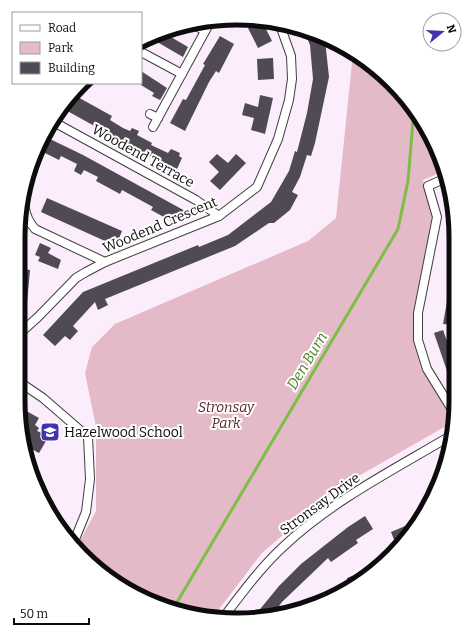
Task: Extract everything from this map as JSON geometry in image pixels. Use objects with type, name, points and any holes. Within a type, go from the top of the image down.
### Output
[{"type":"street","points":[[153,127],[207,27]]},
{"type":"street","name":"Woodend Crescent","points":[[25,329],[38,318],[76,278],[105,262],[219,216],[257,187],[278,139],[289,100],[292,78],[291,56],[282,30]]},
{"type":"street","points":[[142,53],[182,74]]},
{"type":"street","points":[[150,114],[158,118]]},
{"type":"street","name":"Woodend Terrace","points":[[58,124],[196,200],[219,216]]},
{"type":"street","points":[[441,180],[428,186],[437,217],[418,313],[418,340],[427,369],[449,405]]},
{"type":"street","points":[[26,215],[35,229],[105,262]]},
{"type":"street","points":[[25,386],[43,398],[88,437],[90,479],[86,512],[75,538]]},
{"type":"street","name":"Stronsay Drive","points":[[227,613],[246,587],[285,545],[324,514],[354,494],[445,439]]},
{"type":"green space","name":"Stronsay Park","points":[[352,59],[387,87],[405,108],[421,131],[439,173],[423,180],[432,218],[413,321],[416,349],[432,385],[449,415],[448,425],[336,489],[262,553],[217,612],[196,609],[169,602],[131,585],[97,560],[79,542],[96,511],[96,427],[85,373],[92,347],[115,324],[308,241],[336,218]]},
{"type":"building","points":[[253,25],[265,27],[272,41],[258,48],[248,28]]},
{"type":"building","points":[[169,36],[188,47],[183,57],[156,41]]},
{"type":"building","points":[[220,36],[234,44],[219,73],[216,71],[209,82],[185,131],[170,123],[183,99],[186,100],[205,65],[203,64]]},
{"type":"building","points":[[306,37],[325,44],[329,77],[315,143],[311,156],[307,155],[300,177],[292,192],[298,195],[290,210],[274,223],[269,223],[235,246],[105,299],[108,305],[98,310],[95,302],[73,326],[78,331],[70,340],[65,336],[55,346],[43,335],[83,292],[198,245],[199,247],[228,235],[271,202],[289,171],[295,151],[297,152],[307,113],[313,79],[310,45]]},
{"type":"building","points":[[273,58],[274,79],[258,80],[257,59]]},
{"type":"building","points":[[142,72],[167,88],[160,100],[152,96],[154,93],[141,85]]},
{"type":"building","points":[[260,95],[273,98],[265,134],[251,130],[254,118],[242,115],[245,103],[258,107]]},
{"type":"building","points":[[78,97],[112,116],[110,120],[123,128],[130,131],[132,128],[139,131],[137,135],[152,143],[151,145],[168,153],[171,149],[180,153],[179,156],[182,158],[177,169],[152,158],[67,111]]},
{"type":"building","points":[[50,139],[83,155],[187,212],[182,222],[175,218],[173,222],[151,210],[153,207],[122,190],[120,194],[96,181],[98,177],[84,170],[81,175],[74,171],[77,164],[61,156],[59,160],[43,152]]},
{"type":"building","points":[[217,154],[228,163],[236,154],[246,163],[220,190],[210,181],[219,172],[209,162]]},
{"type":"building","points":[[47,198],[122,231],[116,246],[41,212]]},
{"type":"building","points":[[40,243],[51,248],[48,253],[61,260],[58,269],[38,261],[40,257],[35,255]]},
{"type":"building","points":[[25,269],[30,270],[27,303],[25,303]]},
{"type":"building","points":[[449,290],[449,325],[443,324]]},
{"type":"building","points":[[443,330],[449,346],[449,374],[447,371],[434,333]]},
{"type":"building","points":[[25,410],[39,418],[35,425],[39,428],[37,431],[42,433],[40,437],[46,441],[39,453],[30,448]]},
{"type":"building","points":[[365,516],[373,529],[356,540],[358,543],[331,562],[328,558],[282,602],[277,609],[258,612],[279,586],[301,564],[348,527]]},
{"type":"building","points":[[409,524],[395,542],[391,532]]},
{"type":"building","points":[[362,572],[348,581],[347,578]]},
{"type":"waterway","name":"Den Burn","points":[[176,604],[398,229],[408,181],[413,119]]},
{"type":"place","name":"Hazelwood School","points":[[50,432]]}]
